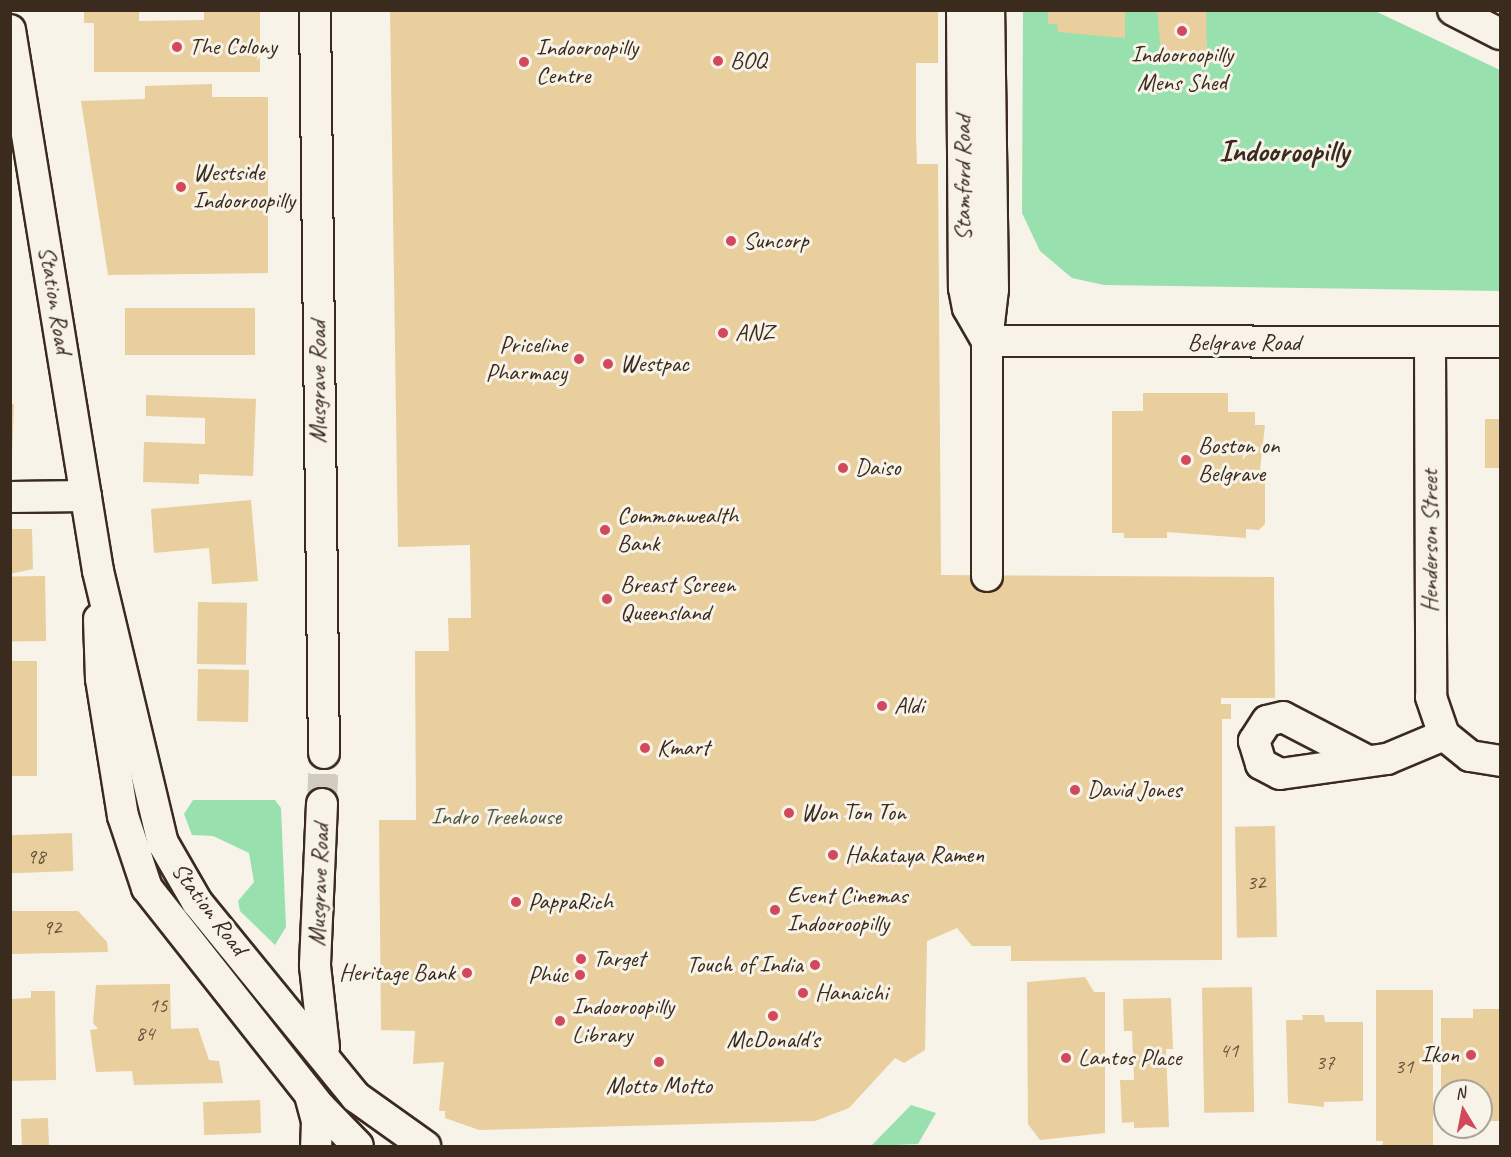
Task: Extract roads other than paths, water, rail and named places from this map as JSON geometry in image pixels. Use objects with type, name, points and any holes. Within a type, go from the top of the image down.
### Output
[{"type":"street","name":"Stamford Road","points":[[962,10],[964,293],[987,340]]},
{"type":"street","name":"Stamford Road","points":[[987,576],[987,340],[993,289],[989,10]]},
{"type":"street","points":[[1453,10],[1500,34]]},
{"type":"street","name":"Musgrave Road","points":[[317,16],[324,753]]},
{"type":"street","name":"Station Road","points":[[10,30],[98,571],[168,853],[197,902],[283,1002],[356,1097],[403,1142]]},
{"type":"street","name":"Belgrave Road","points":[[987,340],[1500,342]]},
{"type":"street","name":"Henderson Street","points":[[1430,343],[1431,697],[1444,735]]},
{"type":"street","points":[[10,497],[86,496]]},
{"type":"street","name":"Station Road","points":[[98,571],[101,679],[134,858],[164,914],[239,1001],[307,1090],[358,1146]]},
{"type":"street","points":[[1366,760],[1405,754],[1444,735],[1470,756],[1500,761]]},
{"type":"street","name":"Musgrave Road","points":[[322,804],[315,966],[318,1029],[330,1062]]},
{"type":"street","name":"Musgrave Road","points":[[283,1002],[304,987],[315,966]]},
{"type":"street","points":[[239,1001],[261,1007],[283,1002]]},
{"type":"street","points":[[307,1090],[317,1121],[316,1146]]},
{"type":"tunnel","points":[[322,804],[324,753]]},
{"type":"place","name":"Indooroopilly Mens Shed","points":[[1182,31]]},
{"type":"place","name":"The Colony","points":[[177,47]]},
{"type":"place","name":"BOQ","points":[[718,61]]},
{"type":"place","name":"Indooroopilly Centre","points":[[524,62]]},
{"type":"place","name":"Westside Indooroopilly","points":[[181,187]]},
{"type":"place","name":"Suncorp","points":[[731,241]]},
{"type":"place","name":"ANZ","points":[[723,333]]},
{"type":"place","name":"Priceline Pharmacy","points":[[579,359]]},
{"type":"place","name":"Westpac","points":[[608,364]]},
{"type":"place","name":"Boston on Belgrave","points":[[1186,460]]},
{"type":"place","name":"Daiso","points":[[843,468]]},
{"type":"place","name":"Commonwealth Bank","points":[[605,530]]},
{"type":"place","name":"Breast Screen Queensland","points":[[607,599]]},
{"type":"place","name":"Aldi","points":[[882,706]]},
{"type":"place","name":"Kmart","points":[[645,748]]},
{"type":"place","name":"David Jones","points":[[1075,790]]},
{"type":"place","name":"Won Ton Ton","points":[[789,813]]},
{"type":"place","name":"Hakataya Ramen","points":[[833,855]]},
{"type":"place","name":"PappaRich","points":[[516,902]]},
{"type":"place","name":"Event Cinemas Indooroopilly","points":[[775,910]]},
{"type":"place","name":"Target","points":[[581,959]]},
{"type":"place","name":"Touch of India","points":[[815,965]]},
{"type":"place","name":"Heritage Bank","points":[[467,973]]},
{"type":"place","name":"Phúc","points":[[580,975]]},
{"type":"place","name":"Hanaichi","points":[[803,993]]},
{"type":"place","name":"McDonald's","points":[[773,1016]]},
{"type":"place","name":"Indooroopilly Library","points":[[560,1021]]},
{"type":"place","name":"Ikon","points":[[1471,1055]]},
{"type":"place","name":"Lantos Place","points":[[1066,1058]]},
{"type":"place","name":"Motto Motto","points":[[659,1062]]},
{"type":"district","name":"Indooroopilly","points":[[1284,151]]},
{"type":"park label","name":"Indro Treehouse","points":[[496,817]]}]
